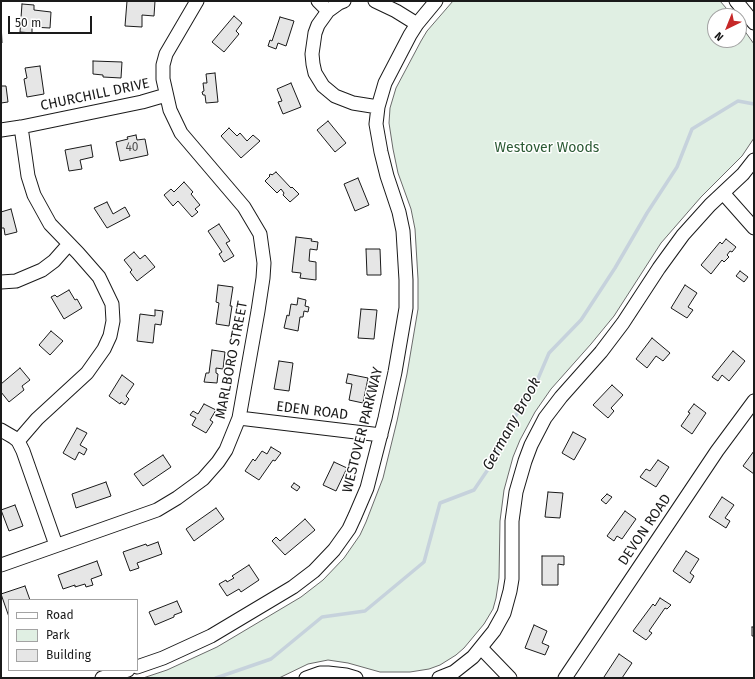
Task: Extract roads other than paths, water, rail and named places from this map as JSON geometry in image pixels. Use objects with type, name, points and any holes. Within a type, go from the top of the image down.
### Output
[{"type":"street","name":"CHURCHILL DRIVE","points":[[1,130],[142,102],[166,95],[163,79],[163,65],[166,54],[197,1]]},
{"type":"street","points":[[318,1],[328,11]]},
{"type":"street","points":[[344,1],[328,11],[318,25],[313,43],[312,54],[318,81],[328,91],[344,100],[378,107]]},
{"type":"street","points":[[375,1],[396,11],[417,24]]},
{"type":"street","name":"WESTOVER PARKWAY","points":[[138,667],[179,651],[211,636],[294,587],[325,561],[342,540],[355,516],[367,488],[395,372],[404,319],[406,289],[404,231],[381,152],[376,124],[378,107],[385,83],[417,24],[436,1]]},
{"type":"street","points":[[736,1],[754,23]]},
{"type":"street","name":"MARLBORO STREET","points":[[1,566],[157,510],[177,498],[203,479],[218,462],[226,450],[238,418],[263,278],[264,263],[260,234],[244,207],[181,133],[170,110],[166,95]]},
{"type":"street","points":[[18,441],[37,419],[87,373],[104,350],[110,336],[113,321],[112,304],[99,277],[50,224],[34,196],[28,176],[21,127]]},
{"type":"street","points":[[439,678],[454,672],[463,665],[481,648],[500,622],[508,602],[512,579],[512,522],[516,492],[525,461],[538,430],[545,418],[561,397],[601,352],[623,323],[671,251],[688,230],[743,174],[754,160]]},
{"type":"street","points":[[723,193],[754,228]]},
{"type":"street","points":[[1,282],[16,281],[42,270],[54,261],[69,244]]},
{"type":"street","name":"DEVON ROAD","points":[[565,678],[717,451],[754,401]]},
{"type":"street","name":"EDEN ROAD","points":[[238,418],[380,435]]},
{"type":"street","points":[[1,430],[18,441],[23,451],[56,545]]},
{"type":"street","points":[[481,648],[510,678]]},
{"type":"street","points":[[102,678],[125,671]]},
{"type":"street","points":[[306,678],[320,673],[328,673],[356,678]]},
{"type":"waterway","name":"Germany Brook","points":[[216,678],[271,659],[322,617],[365,611],[424,562],[440,503],[474,490],[495,459],[505,432],[534,388],[549,353],[581,320],[615,268],[647,213],[677,167],[692,129],[738,101],[754,104]]},
{"type":"park label","name":"Westover Woods","points":[[547,148]]}]
